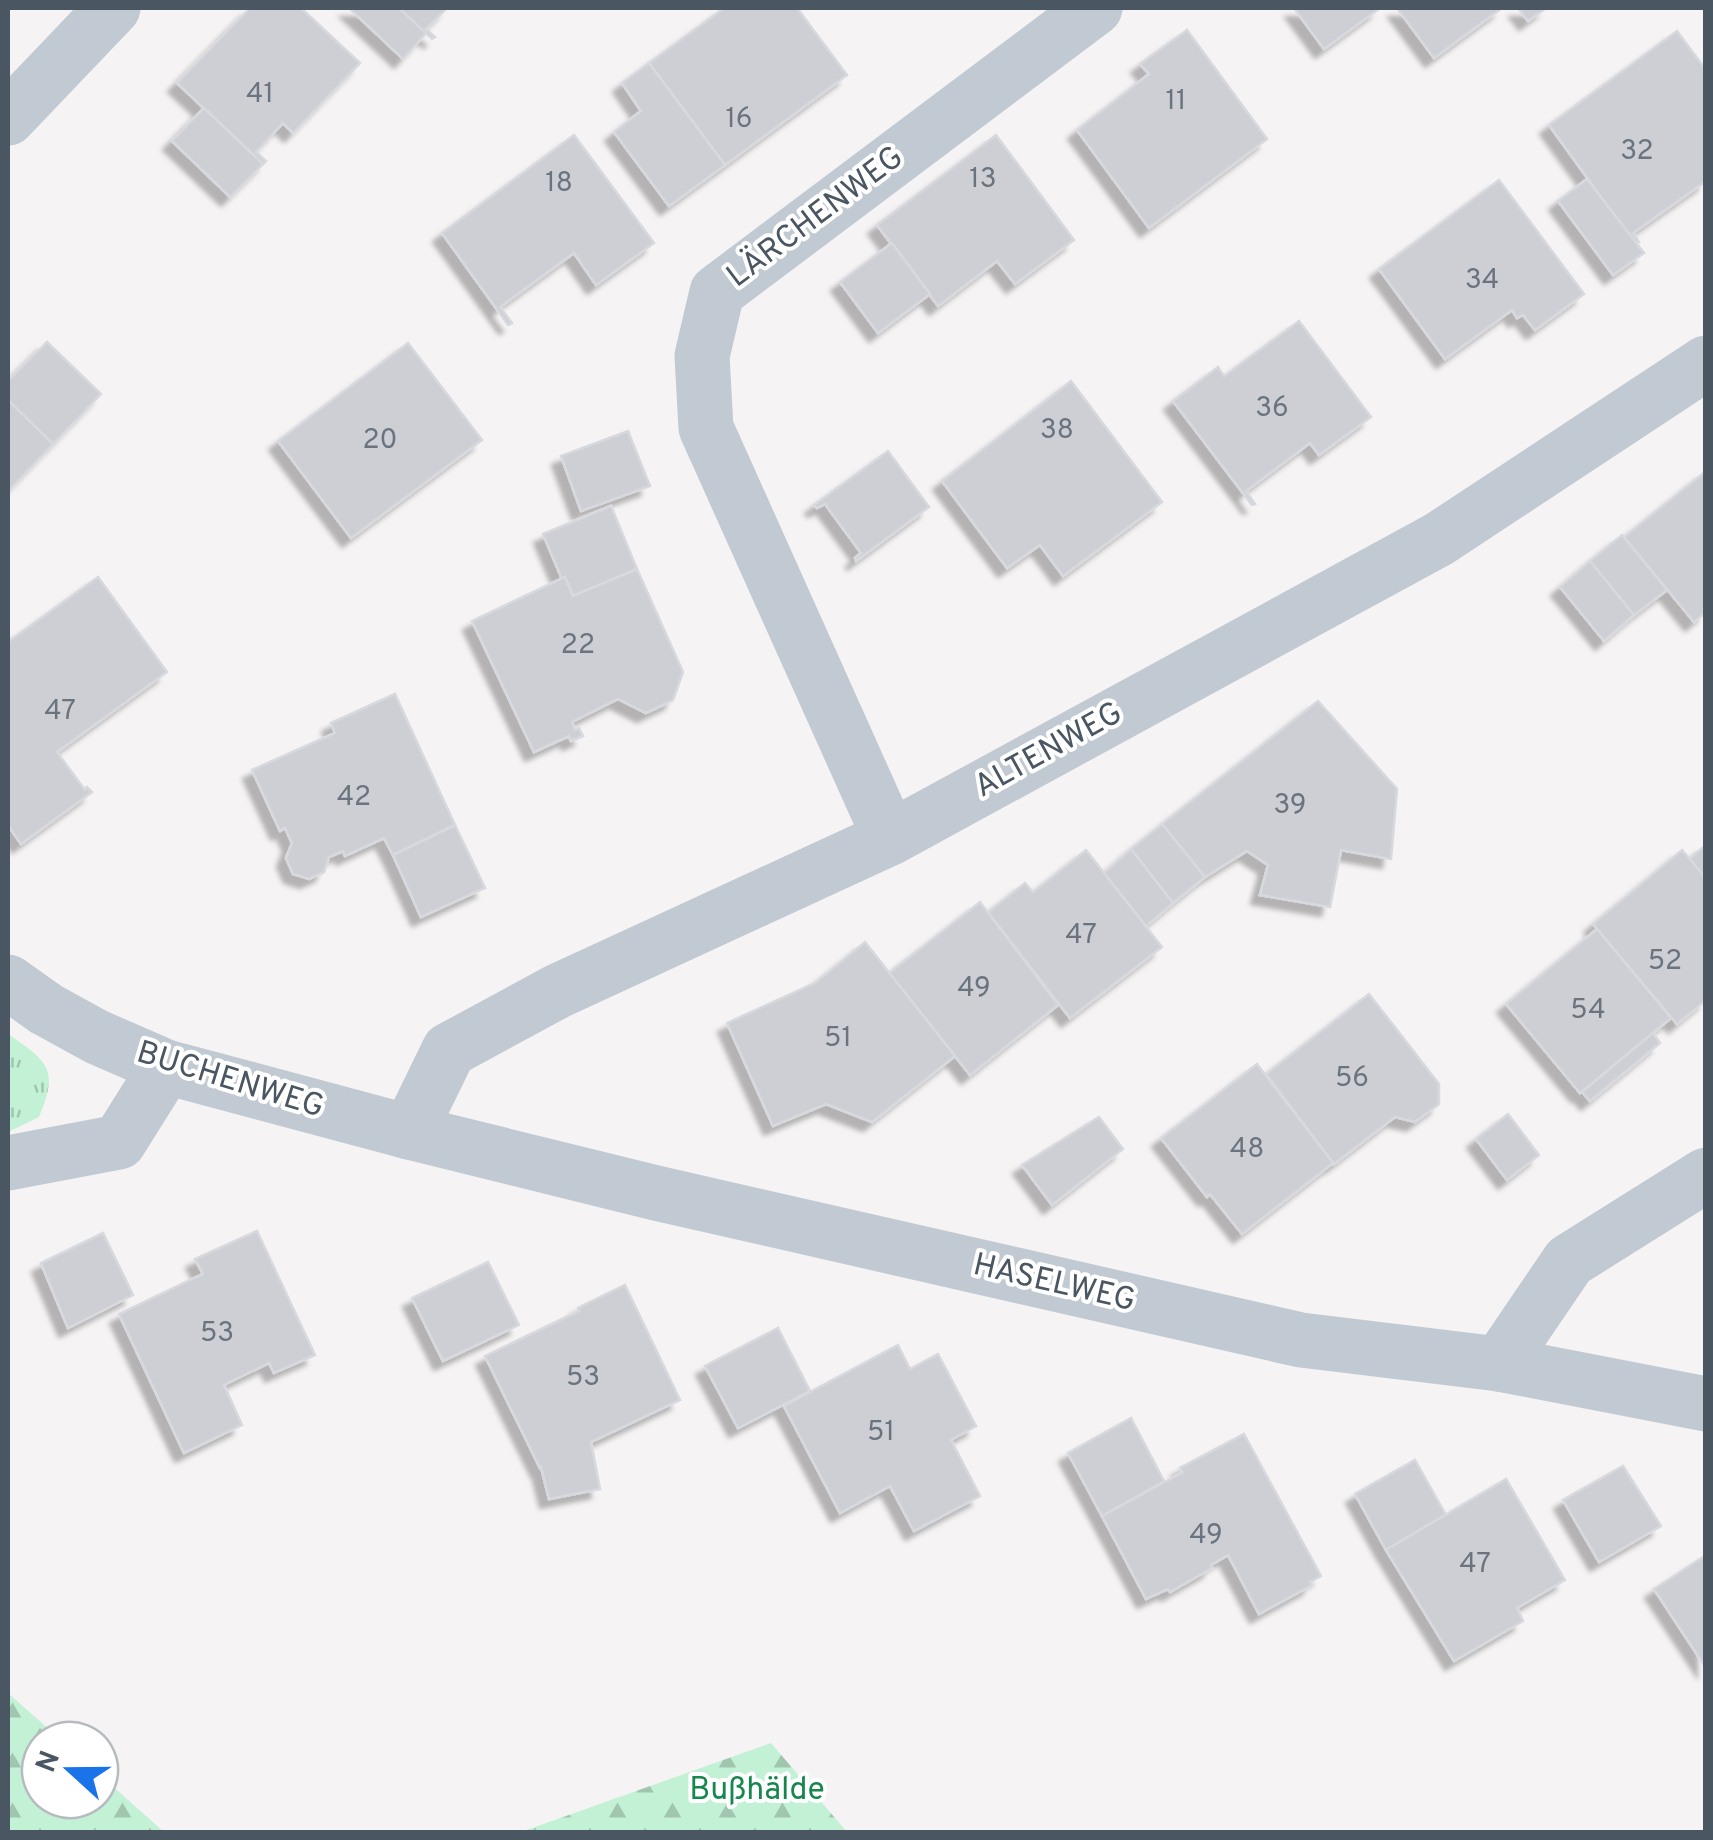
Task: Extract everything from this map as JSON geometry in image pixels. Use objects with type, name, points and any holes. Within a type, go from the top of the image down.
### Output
[{"type":"street","points":[[8,118],[113,8]]},
{"type":"street","name":"LÄRCHENWEG","points":[[890,838],[706,428],[702,356],[718,292],[1095,8]]},
{"type":"street","name":"ALTENWEG","points":[[409,1132],[448,1050],[558,991],[890,838],[1439,539],[1706,363]]},
{"type":"street","name":"BUCHENWEG","points":[[8,982],[97,1037],[166,1067],[409,1132]]},
{"type":"street","points":[[8,1163],[119,1142],[166,1067]]},
{"type":"street","name":"HASELWEG","points":[[409,1132],[656,1193],[1301,1340],[1500,1364],[1706,1404]]},
{"type":"street","points":[[1500,1364],[1570,1261],[1706,1175]]},
{"type":"green space","points":[[8,1034],[40,1059],[49,1077],[39,1117],[8,1132]]},
{"type":"green space","points":[[8,1693],[38,1720],[20,1720],[20,1820],[120,1820],[120,1793],[164,1832],[8,1832]]},
{"type":"green space","name":"Bußhälde","points":[[771,1743],[847,1832],[521,1832]]},
{"type":"building","points":[[250,8],[301,8],[360,63],[293,133],[283,123],[256,152],[266,161],[263,164],[177,83]]},
{"type":"building","points":[[349,8],[399,8],[426,33],[403,59]]},
{"type":"building","points":[[399,8],[447,8],[426,29],[435,37],[432,39]]},
{"type":"building","points":[[724,8],[797,8],[847,75],[725,165],[649,63]]},
{"type":"building","points":[[1294,8],[1380,8],[1324,49]]},
{"type":"building","points":[[1397,8],[1502,8],[1434,58]]},
{"type":"building","points":[[1518,8],[1546,8],[1528,21]]},
{"type":"building","points":[[1187,30],[1267,139],[1149,228],[1077,130],[1149,74],[1140,64]]},
{"type":"building","points":[[1677,31],[1706,70],[1706,181],[1633,233],[1639,242],[1635,244],[1549,125]]},
{"type":"building","points":[[649,63],[725,165],[669,206],[614,132],[641,111],[622,83]]},
{"type":"building","points":[[204,108],[263,164],[230,197],[172,141]]},
{"type":"building","points":[[574,135],[654,243],[596,285],[574,253],[500,307],[512,323],[508,325],[442,233]]},
{"type":"building","points":[[996,135],[1074,240],[1015,284],[997,261],[938,306],[877,225]]},
{"type":"building","points":[[1587,179],[1644,253],[1613,275],[1558,201]]},
{"type":"building","points":[[1499,180],[1584,294],[1535,330],[1523,315],[1517,318],[1512,310],[1445,359],[1379,269]]},
{"type":"building","points":[[892,243],[930,294],[878,333],[840,282]]},
{"type":"building","points":[[1299,321],[1371,417],[1319,455],[1310,443],[1246,491],[1255,504],[1252,505],[1173,401],[1218,367],[1224,376]]},
{"type":"building","points":[[47,342],[101,394],[53,444],[8,400],[8,381]]},
{"type":"building","points":[[408,343],[482,440],[351,538],[278,441]]},
{"type":"building","points":[[1071,381],[1162,502],[1063,576],[1040,545],[1007,568],[942,481]]},
{"type":"building","points":[[8,400],[53,444],[8,491]]},
{"type":"building","points":[[628,431],[650,486],[581,511],[561,456]]},
{"type":"building","points":[[888,451],[929,507],[856,561],[861,553],[825,504],[817,508],[814,505]]},
{"type":"building","points":[[1706,471],[1706,612],[1694,622],[1624,537]]},
{"type":"building","points":[[611,506],[637,569],[573,596],[543,534]]},
{"type":"building","points":[[1622,535],[1667,590],[1634,615],[1590,561]]},
{"type":"building","points":[[1590,561],[1634,615],[1604,641],[1560,587]]},
{"type":"building","points":[[637,569],[683,672],[673,700],[646,713],[618,699],[572,722],[583,736],[571,741],[569,736],[534,752],[472,621],[565,577],[573,596]]},
{"type":"building","points":[[98,577],[167,672],[57,752],[85,790],[87,787],[92,792],[21,844],[8,825],[8,642]]},
{"type":"building","points":[[395,694],[455,825],[393,855],[384,838],[345,856],[343,851],[329,857],[324,872],[309,879],[293,874],[286,858],[292,843],[285,828],[280,831],[252,770],[335,733],[331,723]]},
{"type":"building","points":[[1318,701],[1397,789],[1391,859],[1341,850],[1330,907],[1260,895],[1268,865],[1247,851],[1205,877],[1162,824]]},
{"type":"building","points":[[1162,824],[1205,877],[1173,903],[1131,849]]},
{"type":"building","points":[[455,825],[485,888],[421,917],[393,855]]},
{"type":"building","points":[[1706,845],[1706,878],[1689,859]]},
{"type":"building","points":[[1131,849],[1173,903],[1146,926],[1104,873]]},
{"type":"building","points":[[1086,850],[1162,947],[1070,1018],[988,912],[1025,883],[1033,892]]},
{"type":"building","points":[[1682,850],[1706,878],[1706,1000],[1677,1024],[1593,924]]},
{"type":"building","points":[[980,902],[1058,1005],[970,1075],[889,973]]},
{"type":"building","points":[[1597,929],[1671,1018],[1580,1093],[1506,1004]]},
{"type":"building","points":[[865,942],[955,1056],[872,1122],[826,1104],[773,1126],[727,1023],[815,983]]},
{"type":"building","points":[[1369,994],[1439,1084],[1439,1104],[1415,1122],[1395,1117],[1334,1164],[1266,1074]]},
{"type":"building","points":[[1653,1033],[1660,1043],[1590,1101],[1582,1092]]},
{"type":"building","points":[[1257,1064],[1333,1163],[1242,1234],[1161,1138]]},
{"type":"building","points":[[1508,1114],[1539,1155],[1507,1180],[1476,1139]]},
{"type":"building","points":[[1099,1117],[1123,1149],[1052,1205],[1022,1165]]},
{"type":"building","points":[[257,1231],[315,1355],[274,1373],[269,1363],[224,1385],[242,1425],[184,1453],[119,1314],[203,1274],[195,1259]]},
{"type":"building","points":[[103,1233],[133,1295],[68,1328],[41,1263]]},
{"type":"building","points":[[488,1262],[519,1325],[443,1361],[412,1298]]},
{"type":"building","points":[[625,1285],[680,1400],[591,1442],[600,1489],[549,1499],[541,1467],[485,1356]]},
{"type":"building","points":[[778,1328],[810,1391],[738,1428],[705,1366]]},
{"type":"building","points":[[898,1345],[910,1369],[938,1354],[976,1426],[951,1440],[980,1496],[914,1531],[890,1486],[840,1513],[784,1406]]},
{"type":"building","points":[[1131,1418],[1164,1481],[1102,1516],[1068,1453]]},
{"type":"building","points":[[1244,1434],[1321,1576],[1259,1614],[1228,1555],[1170,1592],[1168,1589],[1146,1599],[1102,1516]]},
{"type":"building","points":[[1415,1460],[1446,1515],[1386,1550],[1355,1494]]},
{"type":"building","points":[[1623,1466],[1661,1526],[1599,1562],[1563,1500]]},
{"type":"building","points":[[1506,1479],[1565,1580],[1517,1608],[1523,1621],[1454,1661],[1386,1550]]},
{"type":"building","points":[[1706,1555],[1706,1668],[1654,1589]]}]
